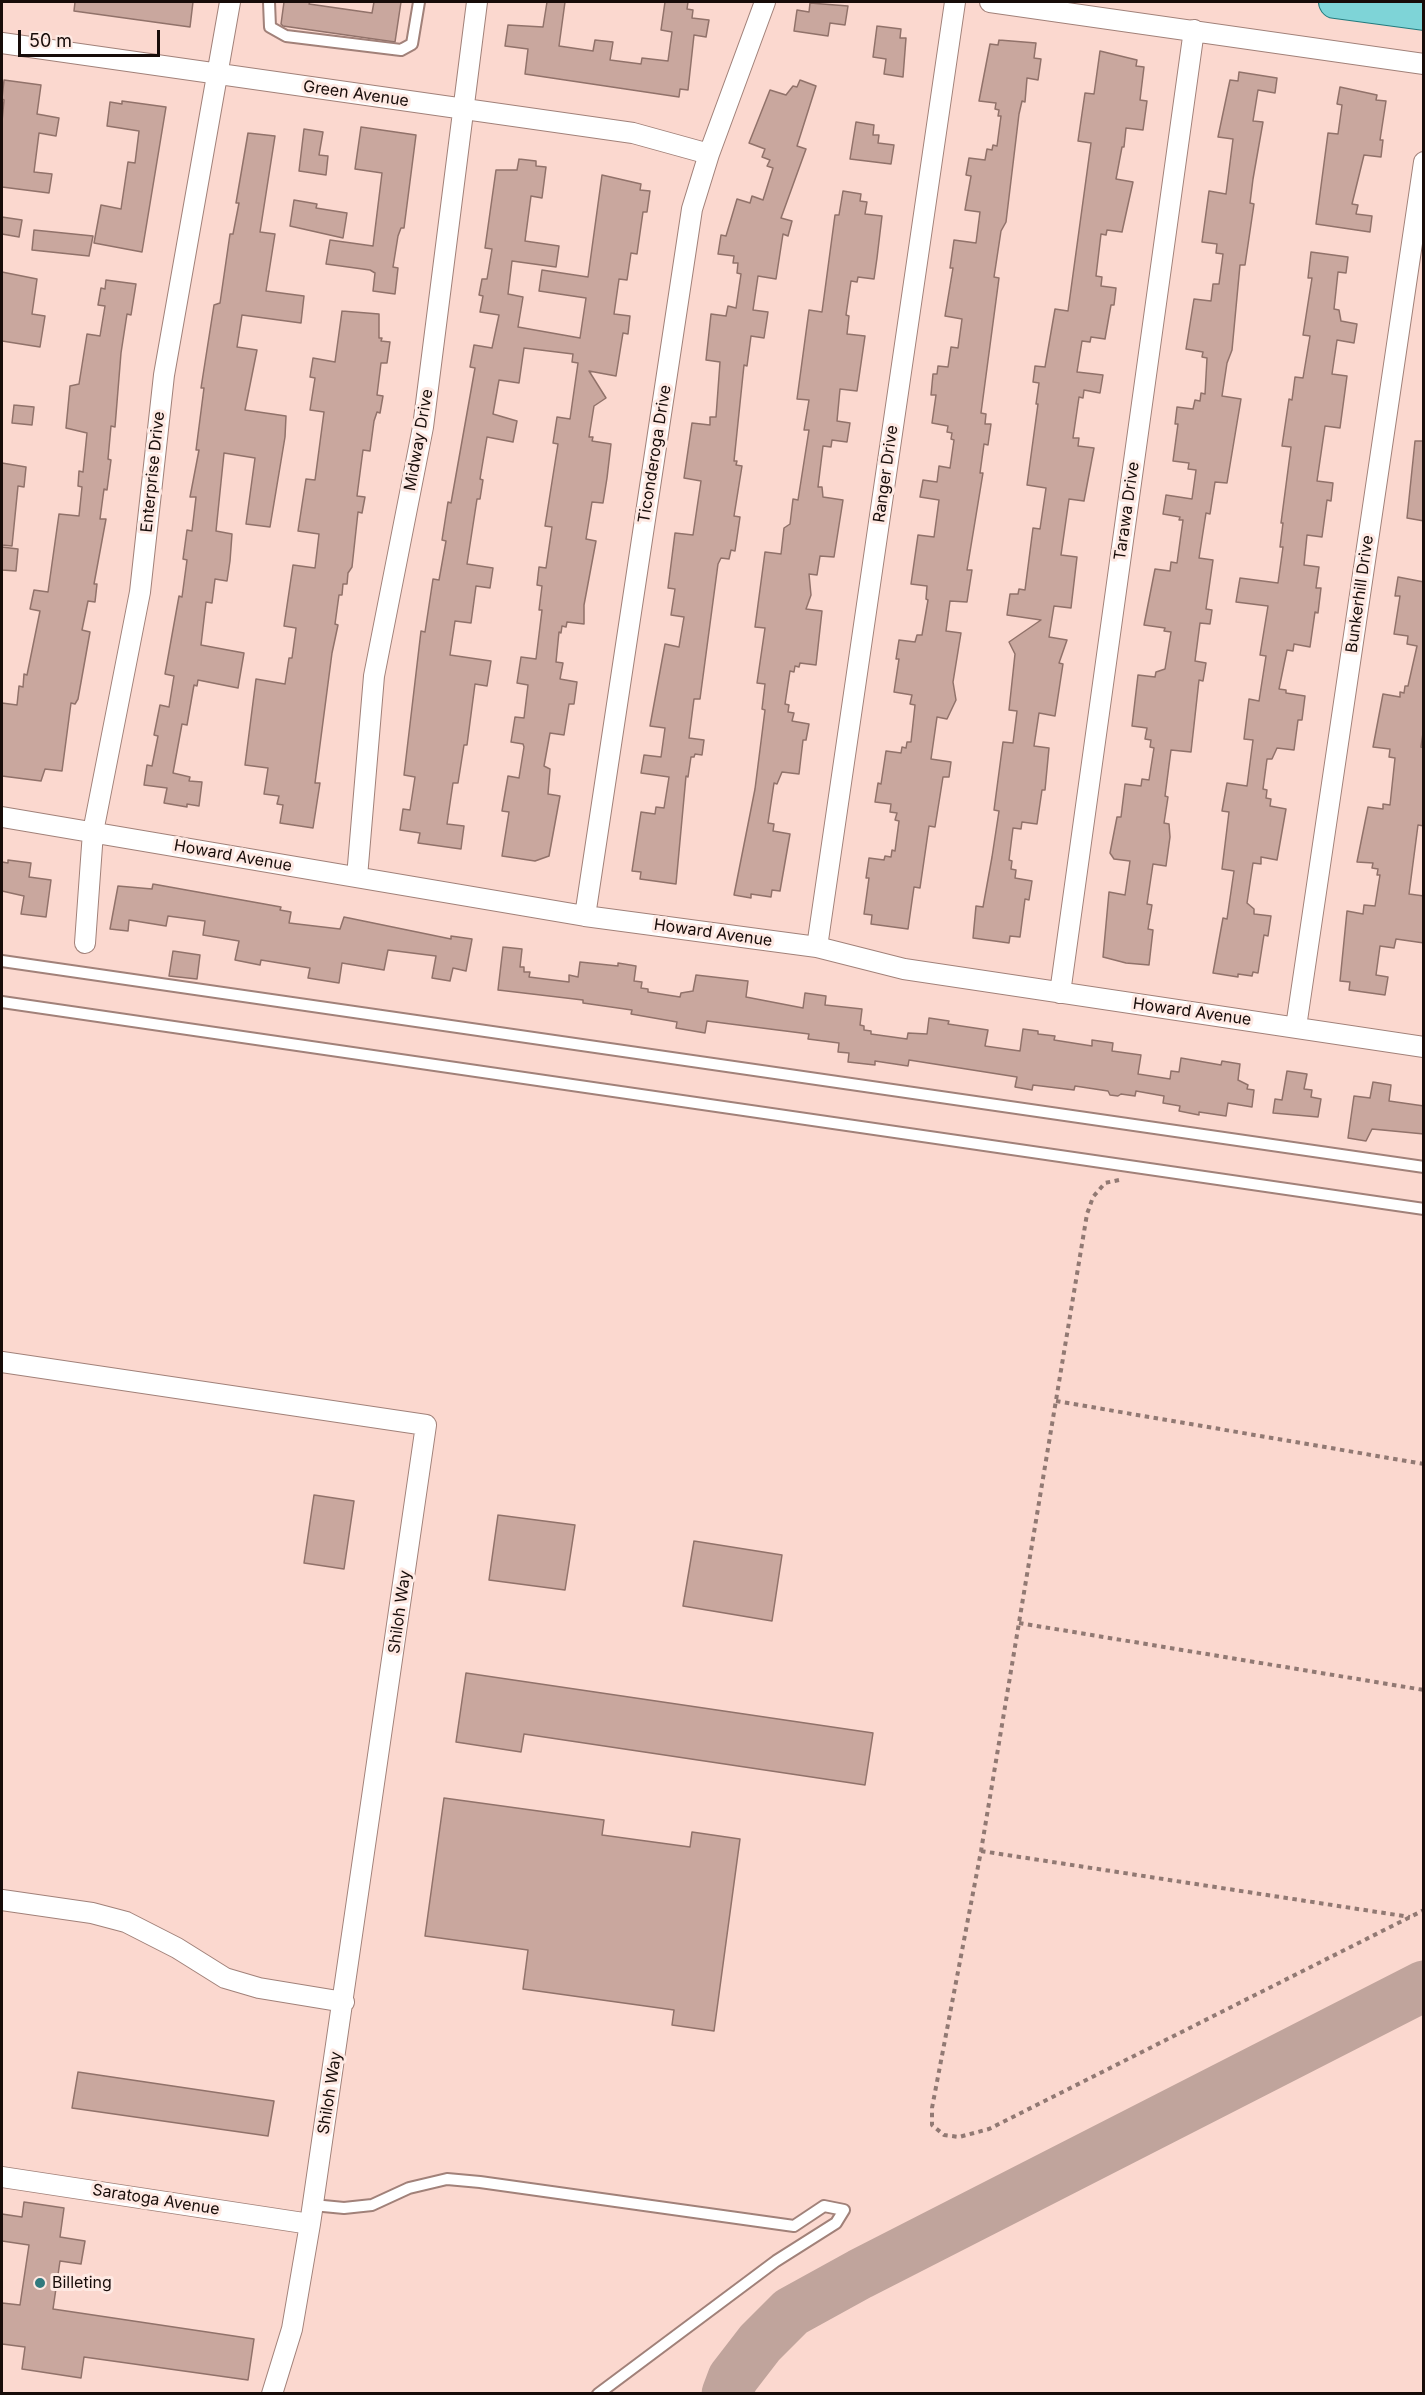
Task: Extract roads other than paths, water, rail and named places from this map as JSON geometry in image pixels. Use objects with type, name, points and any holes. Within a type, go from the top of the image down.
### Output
[{"type":"main road","points":[[1335,2],[1424,14]]},
{"type":"street","name":"Enterprise Drive","points":[[85,943],[93,832],[140,592],[164,375],[230,2]]},
{"type":"street","name":"Midway Drive","points":[[357,877],[374,676],[423,427],[477,2]]},
{"type":"street","name":"Ticonderoga Drive","points":[[585,916],[692,209],[709,154],[765,2]]},
{"type":"street","name":"Ranger Drive","points":[[817,946],[956,2]]},
{"type":"street","points":[[990,2],[1424,64]]},
{"type":"street","name":"Tarawa Drive","points":[[1060,993],[1194,30]]},
{"type":"street","name":"Green Avenue","points":[[2,43],[633,133],[709,154]]},
{"type":"street","name":"Bunkerhill Drive","points":[[1296,1027],[1424,162]]},
{"type":"street","name":"Howard Avenue","points":[[2,817],[585,916],[817,946],[904,969],[1424,1047]]},
{"type":"street","name":"Shiloh Way","points":[[2,1362],[426,1425],[312,2214],[292,2329],[272,2394]]},
{"type":"street","points":[[2,1900],[92,1913],[126,1922],[177,1948],[225,1977],[259,1988],[344,2002]]},
{"type":"street","name":"Saratoga Avenue","points":[[2,2177],[312,2214]]},
{"type":"lane","points":[[269,2],[270,27],[286,36],[401,50],[412,44],[419,2]]},
{"type":"lane","points":[[2,961],[1424,1167]]},
{"type":"lane","points":[[2,1002],[1424,1209]]},
{"type":"lane","points":[[312,2214],[372,2205],[409,2188],[447,2180],[480,2182],[794,2226],[824,2206],[844,2210],[836,2223],[776,2261],[598,2394]]},
{"type":"place","name":"Billeting","points":[[40,2283]]}]
